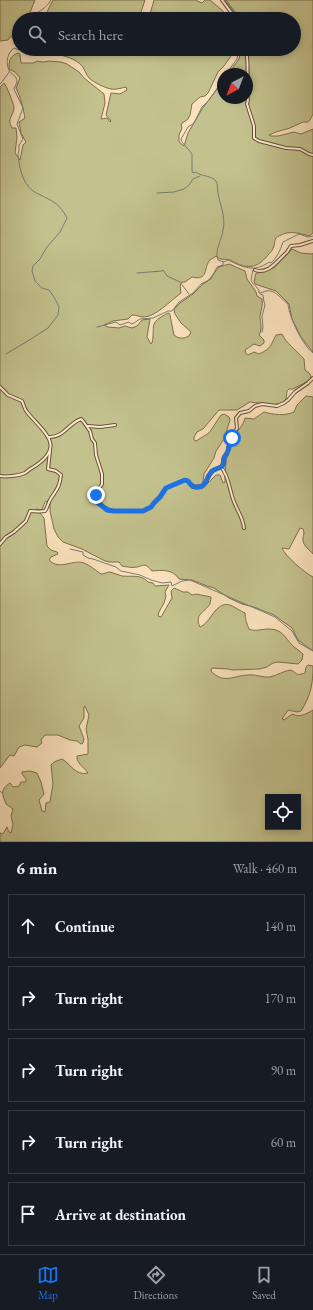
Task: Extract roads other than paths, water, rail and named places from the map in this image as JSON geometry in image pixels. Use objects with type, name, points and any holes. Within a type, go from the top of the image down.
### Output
[{"type":"street","points":[[222,0],[231,12]]},
{"type":"street","points":[[248,56],[248,68]]},
{"type":"street","points":[[247,104],[253,120],[254,136],[259,142],[300,150],[313,155]]},
{"type":"street","points":[[255,270],[264,271],[274,266],[291,246],[313,241]]},
{"type":"street","points":[[49,437],[53,437],[64,432],[76,421],[83,420],[90,431],[96,446],[96,455],[102,478],[102,484],[96,495],[96,501],[104,508],[111,511],[147,510],[168,487],[185,480],[193,486],[202,486],[206,483],[208,476],[224,464],[224,458],[228,451],[229,443],[237,428],[236,418],[240,414],[262,404],[277,406],[284,403],[313,378]]},
{"type":"street","points":[[0,387],[8,395],[22,401],[26,411],[49,437],[51,444],[48,469],[56,471],[61,475],[57,492],[45,511],[30,511],[26,521],[6,537],[0,544]]},
{"type":"street","points":[[87,426],[100,427],[115,425]]},
{"type":"street","points":[[0,476],[26,473],[39,464],[50,450]]},
{"type":"street","points":[[221,467],[226,474],[235,504],[241,514],[244,528]]},
{"type":"waterway","points":[[39,12],[47,6],[51,0]]},
{"type":"waterway","points":[[226,0],[235,12]]},
{"type":"waterway","points":[[6,354],[48,328],[58,315],[59,307],[54,297],[49,290],[42,288],[35,281],[32,271],[33,266],[60,232],[67,218],[60,207],[29,188],[20,169],[18,154],[19,145],[23,139],[17,124],[23,108],[14,89],[17,80],[8,67],[7,61],[12,50]]},
{"type":"waterway","points":[[230,68],[238,56]]},
{"type":"waterway","points":[[0,84],[9,72]]},
{"type":"waterway","points":[[217,89],[202,107],[194,123],[188,127],[181,139],[192,154],[193,173],[196,172],[212,178],[217,182],[224,220],[217,253],[218,260],[224,262],[228,260],[248,268],[258,267],[269,262],[271,263],[278,254],[283,242],[299,234],[308,237],[313,236]]},
{"type":"waterway","points":[[157,193],[174,192],[184,189],[193,179],[200,176]]},
{"type":"waterway","points":[[97,327],[116,322],[120,325],[129,322],[131,324],[140,319],[153,318],[168,311],[172,311],[179,302],[193,293],[201,284],[211,279],[217,267],[223,265],[223,262]]},
{"type":"waterway","points":[[137,273],[163,270],[167,276],[180,282],[189,294]]},
{"type":"waterway","points":[[253,270],[251,278],[252,282],[259,290],[259,293],[272,291],[288,304],[297,331],[313,353]]},
{"type":"waterway","points":[[260,294],[263,295],[265,305],[262,316],[262,332]]},
{"type":"waterway","points":[[70,549],[83,552],[83,555],[88,558],[116,567],[121,571],[140,575],[162,583],[171,582],[172,586],[182,581],[190,580],[275,617],[292,631],[299,643],[313,651]]}]
